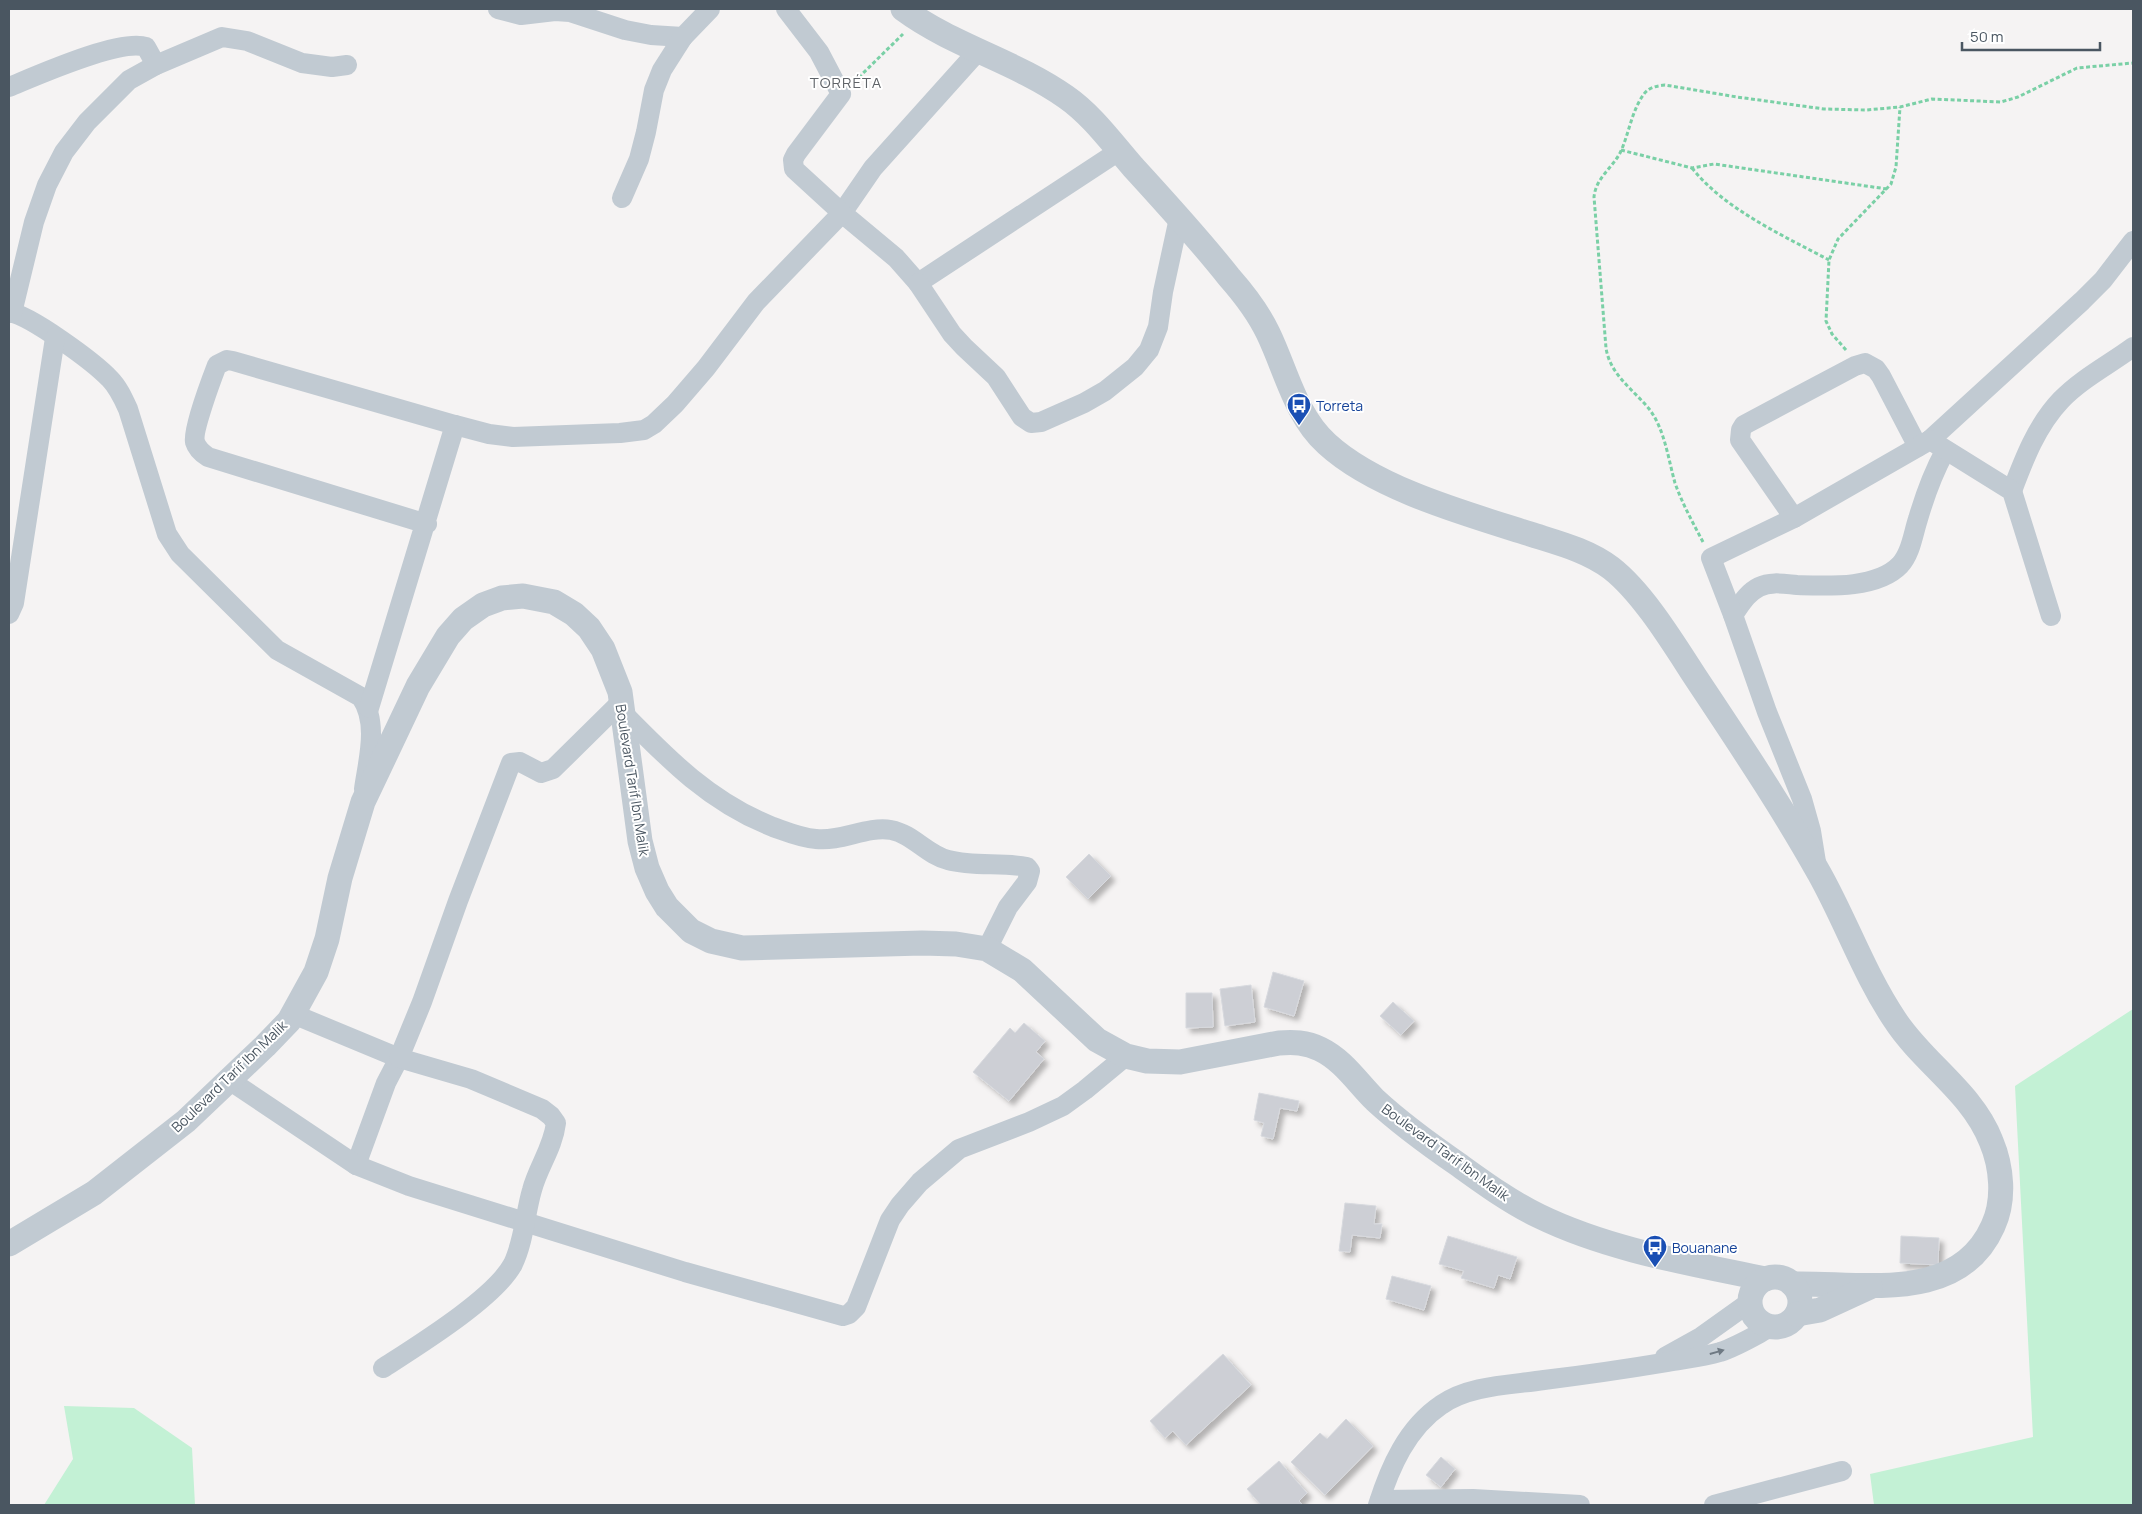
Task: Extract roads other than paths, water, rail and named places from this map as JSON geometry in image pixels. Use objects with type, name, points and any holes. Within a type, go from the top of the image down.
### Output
[{"type":"street","points":[[498,9],[521,15],[555,10],[570,12],[625,30],[651,35],[683,37]]},
{"type":"street","points":[[622,198],[639,159],[654,90],[662,70],[683,37],[710,9]]},
{"type":"street","points":[[786,9],[819,52],[841,94],[796,154],[793,165],[794,169],[842,213],[896,258],[918,283],[952,334],[1005,388],[1022,417],[1031,423],[1041,422],[1084,403],[1105,391],[1135,367],[1148,350],[1158,327],[1164,285],[1179,218]]},
{"type":"street","points":[[909,12],[1047,84],[1067,97],[1095,122],[1228,275],[1259,316],[1300,409],[1317,434],[1332,448],[1350,462],[1386,482],[1485,520],[1576,548],[1598,559],[1616,571],[1634,591],[1677,650],[1735,737],[1818,871],[1885,1005],[1911,1042],[1961,1093],[1978,1114],[1991,1140],[1999,1164],[2001,1184],[2000,1207],[1993,1227],[1980,1248],[1966,1263],[1944,1276],[1922,1282],[1872,1286],[1792,1284]]},
{"type":"street","points":[[347,65],[332,67],[302,64],[247,41],[222,37],[156,65],[129,80],[87,122],[64,152],[47,185],[10,313],[28,320],[55,338],[103,372],[118,389],[128,408],[167,534],[180,554],[277,650],[361,698],[369,708]]},
{"type":"street","points":[[9,87],[118,48],[139,46],[146,48],[156,65]]},
{"type":"street","points":[[427,524],[208,457],[198,448],[195,442],[196,430],[215,370],[221,362],[227,360],[490,434],[513,437],[644,430],[654,424],[675,404],[706,368],[756,302],[842,213],[873,168],[979,50]]},
{"type":"street","points":[[918,283],[1119,150]]},
{"type":"street","points":[[1818,871],[1811,830],[1802,799],[1767,712],[1733,614],[1711,558],[1794,518],[1931,446],[2103,280],[2133,241]]},
{"type":"street","points":[[9,614],[14,603],[55,338]]},
{"type":"street","points":[[2051,616],[2012,491],[2037,433],[2062,399],[2133,347]]},
{"type":"street","points":[[1794,518],[1740,440],[1741,430],[1744,426],[1859,364],[1865,363],[1871,365],[1881,376],[1931,446],[2012,491]]},
{"type":"street","points":[[363,802],[372,727],[369,708],[427,524],[455,425]]},
{"type":"street","points":[[1733,614],[1751,592],[1761,586],[1774,583],[1849,585],[1875,579],[1894,570],[1904,560],[1926,494],[1931,446]]},
{"type":"street","name":"Boulevard Tarif Ibn Malik","points":[[9,1244],[94,1193],[186,1121],[265,1046],[293,1014],[316,972],[328,939],[340,878],[363,802],[376,770],[418,686],[448,636],[463,619],[483,605],[502,598],[523,596],[554,602],[574,614],[590,628],[603,649],[613,672],[622,707],[640,841],[647,868],[657,891],[667,907],[692,931],[711,942],[742,948],[922,943],[956,944],[987,949],[1022,970],[1097,1040],[1126,1056],[1147,1061],[1172,1062],[1279,1043],[1294,1042],[1319,1048],[1342,1065],[1374,1099],[1414,1132],[1482,1182],[1523,1208],[1592,1237],[1642,1252],[1726,1271],[1755,1292]]},
{"type":"street","points":[[356,1165],[386,1083],[399,1058],[426,994],[508,769],[512,763],[520,762],[541,773],[553,770],[622,707],[676,766],[705,790],[756,820],[803,838],[819,840],[835,839],[868,831],[894,831],[907,836],[936,856],[946,860],[976,865],[1027,867],[1030,871],[1028,882],[1008,906],[987,949]]},
{"type":"street","points":[[293,1014],[399,1058],[471,1079],[542,1109],[556,1123],[554,1134],[532,1188],[518,1250],[508,1271],[476,1302],[440,1330],[383,1368]]},
{"type":"street","points":[[229,1080],[356,1165],[409,1186],[685,1272],[836,1314],[849,1314],[856,1307],[890,1220],[920,1182],[959,1149],[1029,1122],[1063,1106],[1126,1056]]},
{"type":"street","points":[[1652,1364],[1701,1337],[1774,1276],[1784,1278],[1798,1292],[1800,1301],[1797,1314]]},
{"type":"street","points":[[1580,1505],[1473,1499],[1379,1502],[1409,1434],[1426,1416],[1443,1403],[1464,1394],[1496,1387],[1719,1352],[1741,1344],[1771,1327],[1785,1325],[1797,1314],[1820,1310],[1872,1286]]},
{"type":"street","points":[[1755,1292],[1752,1312],[1757,1320],[1771,1327]]},
{"type":"street","points":[[1714,1505],[1842,1471]]},
{"type":"place","name":"Torreta","points":[[1299,426]]},
{"type":"place","name":"Bouanane","points":[[1655,1268]]},
{"type":"district","name":"TORRÉTA","points":[[846,82]]}]
